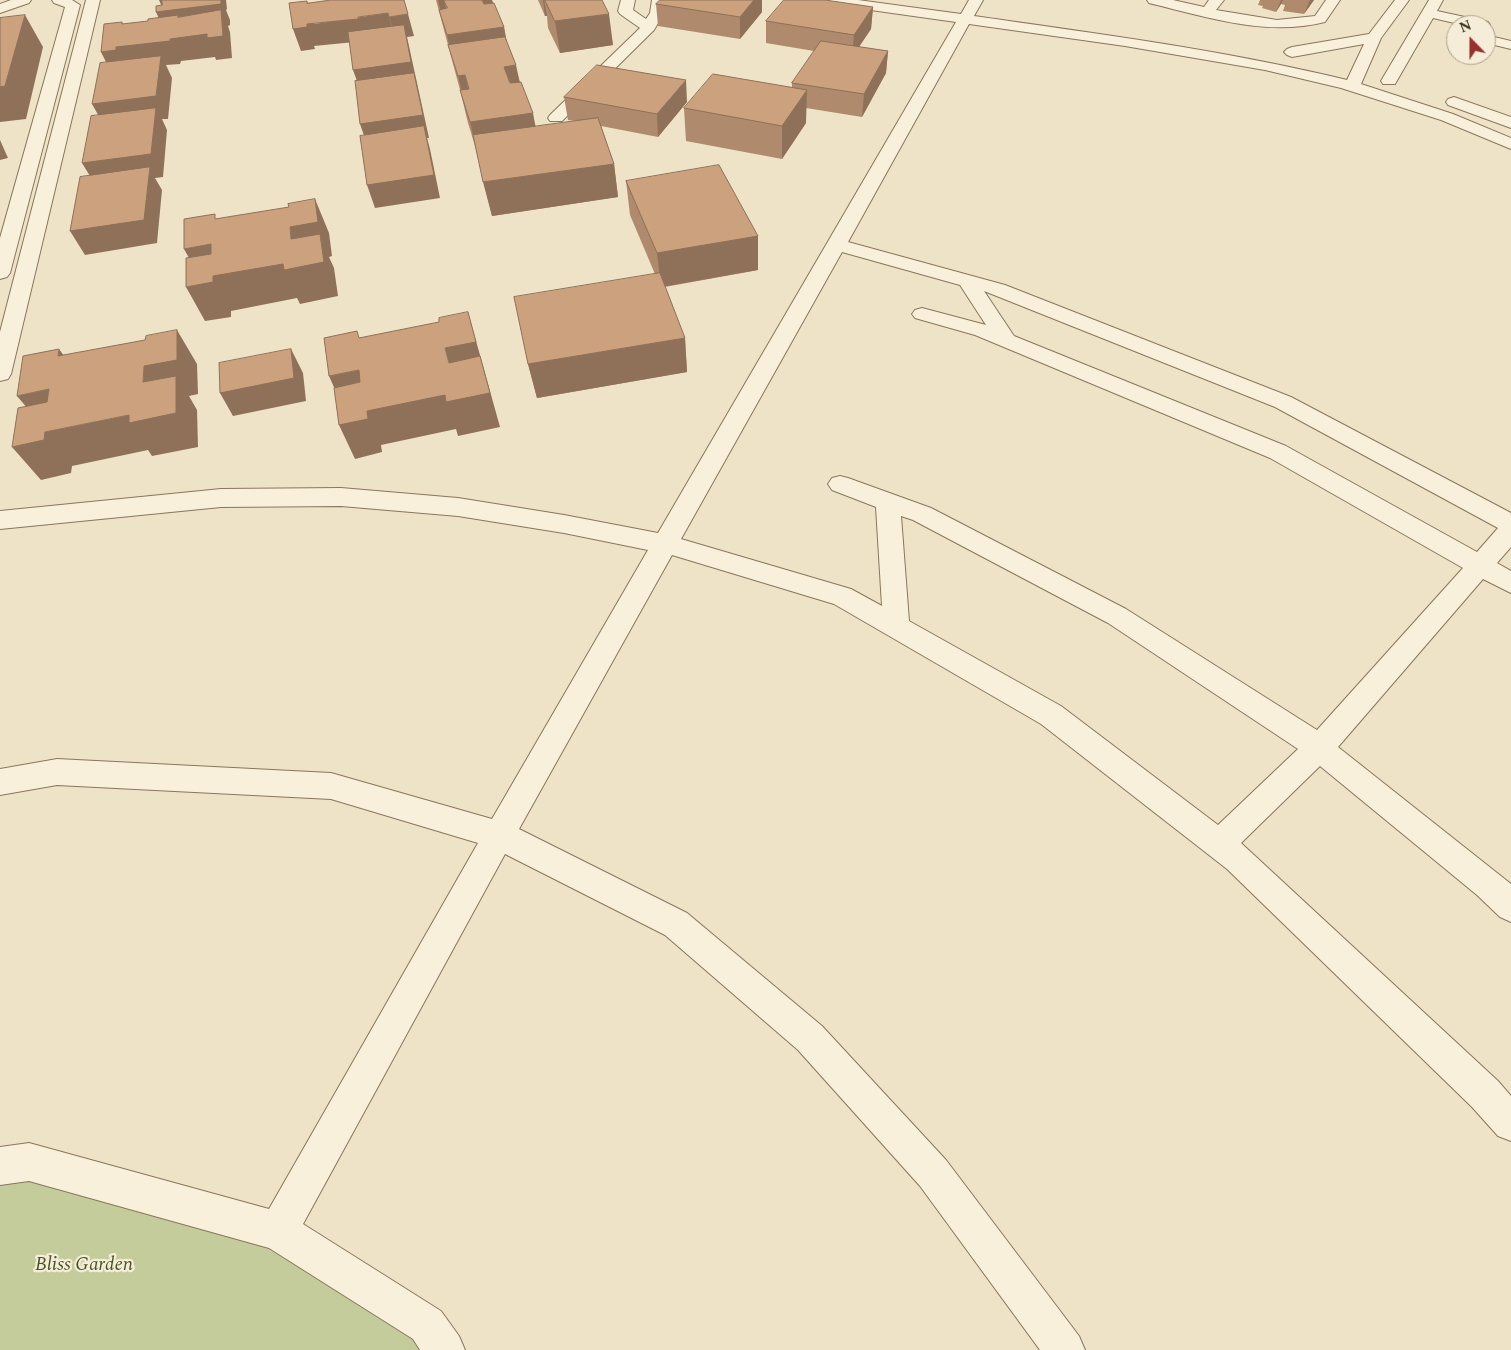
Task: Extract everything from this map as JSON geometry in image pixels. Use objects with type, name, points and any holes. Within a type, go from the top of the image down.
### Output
[{"type":"street","points":[[0,9],[24,0]]},
{"type":"street","points":[[0,273],[73,5],[59,0]]},
{"type":"street","points":[[0,374],[93,0]]},
{"type":"street","points":[[628,0],[625,11],[649,27]]},
{"type":"street","points":[[556,118],[649,27],[660,0]]},
{"type":"street","points":[[828,0],[973,7],[1265,65],[1352,86],[1447,117],[1511,144]]},
{"type":"street","points":[[1154,0],[1271,26],[1302,24],[1320,19],[1333,0]]},
{"type":"street","points":[[1207,12],[1217,0]]},
{"type":"street","points":[[1352,86],[1374,38],[1402,0]]},
{"type":"street","points":[[1388,81],[1436,0]]},
{"type":"street","points":[[278,1231],[499,836],[973,7]]},
{"type":"street","points":[[1425,19],[1446,21]]},
{"type":"street","points":[[1425,19],[1446,28]]},
{"type":"street","points":[[1496,28],[1511,31]]},
{"type":"street","points":[[1292,52],[1374,38]]},
{"type":"street","points":[[1496,41],[1511,45]]},
{"type":"street","points":[[1274,49],[1326,62]]},
{"type":"street","points":[[1343,67],[1407,87]]},
{"type":"street","points":[[1436,96],[1511,123]]},
{"type":"street","points":[[837,245],[998,289],[1283,402],[1511,524]]},
{"type":"street","points":[[967,280],[1006,339]]},
{"type":"street","points":[[922,314],[982,330],[1006,339],[1278,452],[1511,583]]},
{"type":"street","points":[[840,484],[922,514],[1117,616],[1296,731],[1488,884],[1511,906]]},
{"type":"street","points":[[0,520],[221,498],[341,497],[458,507],[564,524],[665,544],[842,596],[1051,715],[1219,844],[1238,859],[1485,1094],[1511,1123]]},
{"type":"street","points":[[888,502],[896,627]]},
{"type":"street","points":[[1219,844],[1318,749],[1511,530]]},
{"type":"street","points":[[0,782],[57,772],[331,786],[499,836],[676,924],[810,1038],[933,1174],[1065,1350]]},
{"type":"street","points":[[0,1166],[29,1162],[278,1231],[427,1325],[445,1350]]},
{"type":"green space","name":"Bliss Garden","points":[[0,1166],[278,1231],[445,1350],[0,1350]]},
{"type":"building","points":[[162,0],[221,0],[221,4],[156,12],[156,6],[162,5]]},
{"type":"building","points":[[331,0],[404,0],[408,14],[389,17],[388,13],[358,17],[358,19],[307,24],[307,27],[293,29],[289,3]]},
{"type":"building","points":[[444,0],[482,0],[484,4],[494,3],[504,27],[447,35],[439,10],[447,8]]},
{"type":"building","points":[[545,0],[602,0],[609,14],[555,21]]},
{"type":"building","points":[[660,0],[754,0],[740,17],[656,4]]},
{"type":"building","points":[[784,0],[825,0],[873,7],[854,35],[766,21]]},
{"type":"building","points":[[221,10],[223,36],[207,38],[207,34],[170,39],[170,41],[116,47],[116,50],[101,52],[104,24],[148,21],[148,19],[178,15],[178,17]]},
{"type":"building","points":[[25,15],[5,86],[0,87],[0,18]]},
{"type":"building","points":[[404,25],[411,62],[353,70],[348,32]]},
{"type":"building","points":[[505,37],[516,65],[504,67],[510,83],[521,82],[533,113],[470,122],[460,90],[469,89],[465,75],[458,76],[448,45]]},
{"type":"building","points":[[821,41],[888,51],[864,94],[792,83]]},
{"type":"building","points":[[161,56],[156,96],[92,104],[100,63]]},
{"type":"building","points":[[597,65],[686,80],[657,114],[564,97]]},
{"type":"building","points":[[414,73],[423,115],[360,124],[355,81]]},
{"type":"building","points":[[713,74],[807,90],[782,126],[684,108]]},
{"type":"building","points":[[156,108],[151,154],[82,163],[91,116]]},
{"type":"building","points":[[598,118],[614,164],[483,182],[473,135]]},
{"type":"building","points":[[424,126],[434,175],[367,185],[360,136]]},
{"type":"building","points":[[719,165],[758,236],[657,253],[626,181]]},
{"type":"building","points":[[150,167],[144,220],[70,231],[80,177]]},
{"type":"building","points":[[315,199],[318,222],[290,227],[291,239],[320,234],[324,262],[284,270],[283,264],[213,276],[213,282],[186,287],[186,258],[211,254],[211,244],[184,249],[184,219],[215,214],[215,219],[289,207],[288,204]]},
{"type":"building","points":[[660,273],[685,338],[528,364],[514,297]]},
{"type":"building","points":[[468,312],[476,342],[445,348],[449,363],[480,356],[490,393],[446,402],[445,395],[367,411],[368,419],[339,425],[334,388],[360,382],[359,370],[329,376],[324,338],[357,331],[359,338],[439,322],[439,318]]},
{"type":"building","points":[[177,330],[177,360],[144,366],[143,382],[176,376],[176,413],[129,423],[129,415],[45,432],[44,440],[12,447],[18,408],[47,402],[49,389],[17,396],[23,356],[59,349],[58,356],[145,340],[146,336]]},
{"type":"building","points":[[291,349],[294,378],[220,393],[219,363]]}]
